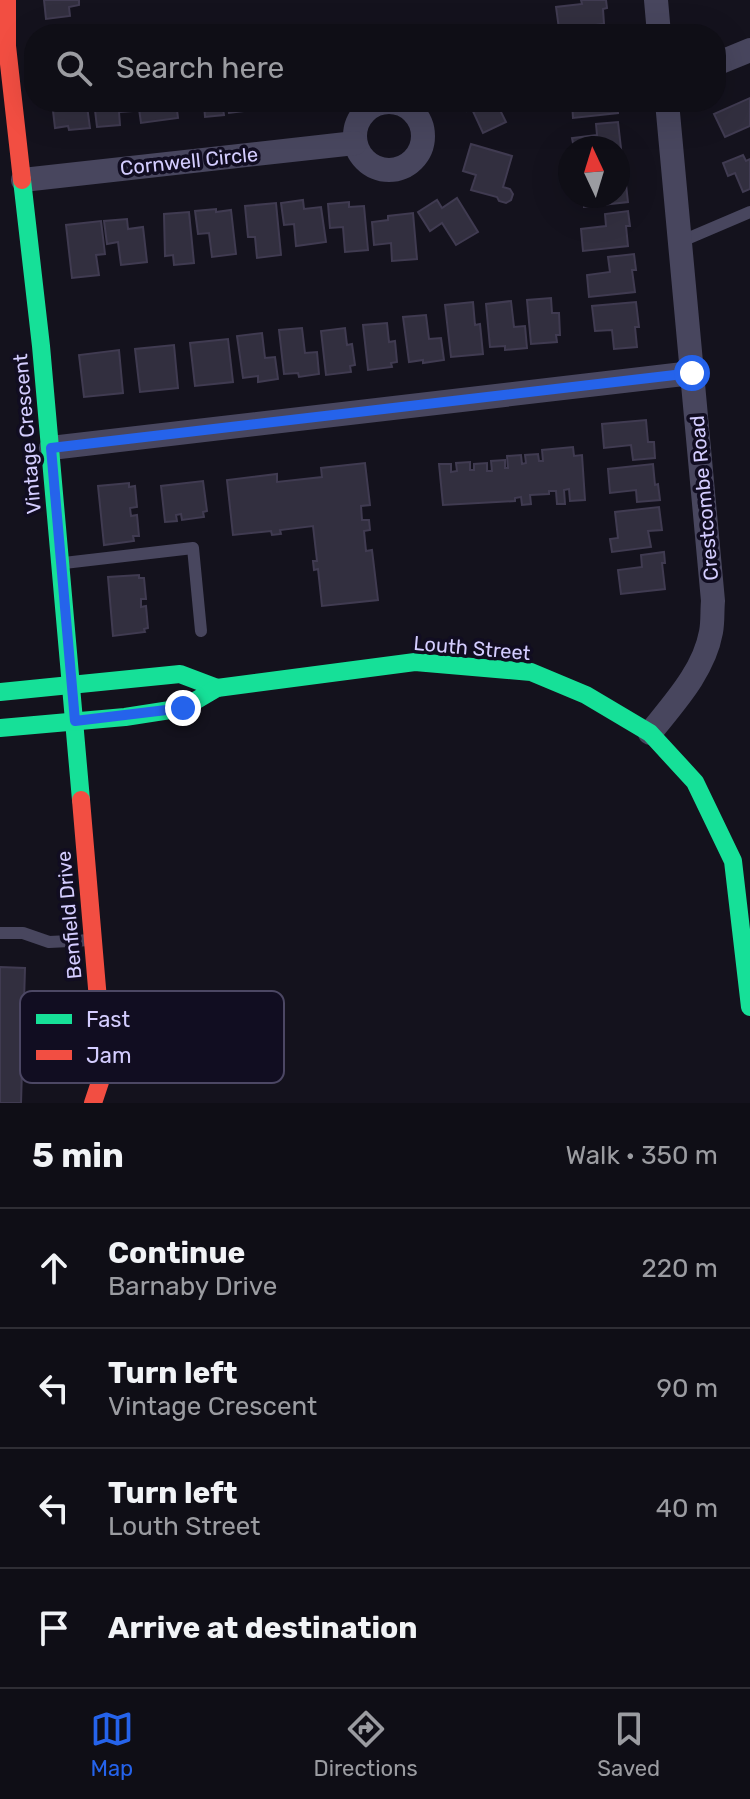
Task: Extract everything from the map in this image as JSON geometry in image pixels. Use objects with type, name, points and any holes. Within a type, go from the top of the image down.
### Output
[{"type":"main road","name":"Vintage Crescent","points":[[7,0],[7,46],[51,448],[75,721]]},
{"type":"main road","name":"Louth Street","points":[[0,728],[183,708],[217,688],[415,662],[531,672],[586,695],[650,733],[695,782],[733,861],[750,1007]]},
{"type":"main road","name":"Louth Street","points":[[0,692],[180,674],[217,688]]},
{"type":"main road","name":"Benfield Drive","points":[[75,721],[97,991]]},
{"type":"main road","name":"Benfield Drive","points":[[93,1103],[100,1083]]},
{"type":"street","points":[[656,0],[658,24]]},
{"type":"street","points":[[726,60],[750,50]]},
{"type":"street","name":"Crestcombe Road","points":[[650,733],[686,688],[711,633],[713,601],[668,112]]},
{"type":"street","name":"Cornwell Circle","points":[[23,180],[355,143]]},
{"type":"street","points":[[51,448],[692,373]]},
{"type":"lane","points":[[682,241],[750,212]]},
{"type":"lane","points":[[60,563],[193,548],[201,631]]},
{"type":"lane","points":[[0,933],[23,933],[49,942],[93,939]]},
{"type":"building","points":[[44,0],[79,0],[79,5],[69,7],[70,16],[46,19]]},
{"type":"building","points":[[581,0],[606,0],[604,24],[558,24],[556,7],[582,4]]},
{"type":"building","points":[[750,98],[750,126],[725,137],[714,114],[726,112],[726,109]]},
{"type":"building","points":[[53,112],[88,112],[90,128],[55,128]]},
{"type":"building","points":[[95,112],[119,112],[120,125],[97,127]]},
{"type":"building","points":[[139,112],[177,112],[178,118],[141,123]]},
{"type":"building","points":[[205,112],[224,112],[224,115],[205,117]]},
{"type":"building","points":[[473,112],[501,112],[506,122],[483,133]]},
{"type":"building","points":[[573,112],[618,112],[618,113],[573,118]]},
{"type":"building","points":[[618,122],[620,136],[589,136],[597,135],[596,124]]},
{"type":"building","points":[[471,144],[512,156],[503,187],[510,189],[513,194],[511,200],[506,203],[497,197],[471,190],[476,175],[463,171]]},
{"type":"building","points":[[743,155],[746,161],[750,159],[750,189],[743,192],[735,173],[728,176],[723,163]]},
{"type":"building","points":[[457,198],[478,232],[456,245],[442,223],[430,231],[418,212],[437,200],[442,208]]},
{"type":"building","points":[[303,200],[304,209],[321,207],[326,242],[296,246],[294,224],[284,225],[281,203]]},
{"type":"building","points":[[349,202],[349,207],[364,206],[368,250],[345,252],[343,227],[330,228],[328,204]]},
{"type":"building","points":[[276,203],[281,255],[257,258],[255,237],[248,237],[245,206]]},
{"type":"building","points":[[216,209],[216,212],[231,210],[236,254],[212,257],[209,233],[198,234],[195,211]]},
{"type":"building","points":[[628,211],[628,246],[583,251],[581,229],[606,226],[605,214]]},
{"type":"building","points":[[189,212],[194,263],[174,265],[173,255],[165,256],[164,214]]},
{"type":"building","points":[[413,213],[417,259],[392,261],[391,243],[374,245],[372,222],[388,220],[388,216]]},
{"type":"building","points":[[127,219],[128,229],[143,227],[147,262],[121,265],[118,242],[107,244],[104,221]]},
{"type":"building","points":[[101,221],[105,254],[96,255],[99,275],[72,278],[66,225]]},
{"type":"building","points":[[634,254],[636,270],[632,270],[635,292],[589,297],[587,275],[610,272],[608,257]]},
{"type":"building","points":[[551,298],[552,313],[559,313],[560,335],[556,335],[557,342],[531,344],[527,300]]},
{"type":"building","points":[[511,301],[514,327],[525,326],[527,348],[505,350],[505,346],[490,347],[486,304]]},
{"type":"building","points":[[473,302],[475,325],[480,324],[483,354],[451,357],[445,305]]},
{"type":"building","points":[[636,302],[639,327],[635,327],[637,347],[614,349],[612,330],[595,331],[592,306]]},
{"type":"building","points":[[426,315],[429,339],[441,338],[444,360],[409,362],[403,317]]},
{"type":"building","points":[[387,323],[389,342],[395,341],[397,362],[391,363],[392,367],[368,370],[363,325]]},
{"type":"building","points":[[302,328],[305,353],[317,352],[319,374],[299,377],[298,373],[284,374],[279,330]]},
{"type":"building","points":[[345,328],[347,345],[352,344],[355,365],[350,366],[351,372],[326,375],[321,331]]},
{"type":"building","points":[[262,333],[265,358],[275,357],[278,379],[258,382],[258,376],[243,378],[237,336]]},
{"type":"building","points":[[228,339],[233,382],[195,386],[190,343]]},
{"type":"building","points":[[174,345],[178,388],[140,392],[135,349]]},
{"type":"building","points":[[119,350],[123,393],[84,397],[79,355]]},
{"type":"building","points":[[646,420],[648,442],[654,442],[655,458],[633,460],[631,445],[604,448],[602,424]]},
{"type":"building","points":[[573,447],[574,456],[582,455],[585,500],[570,501],[569,489],[564,490],[565,504],[557,504],[556,491],[549,491],[549,494],[530,495],[531,504],[522,505],[521,497],[515,498],[515,501],[443,505],[439,464],[451,464],[451,472],[457,471],[456,463],[470,462],[470,470],[474,470],[474,464],[487,463],[487,471],[492,471],[491,461],[505,460],[505,468],[508,468],[507,456],[521,455],[522,464],[526,463],[525,455],[538,454],[539,461],[543,461],[542,450]]},
{"type":"building","points":[[365,463],[370,505],[361,506],[362,520],[369,520],[370,530],[364,531],[366,551],[372,550],[378,600],[322,606],[318,569],[314,570],[313,561],[317,561],[313,526],[280,530],[281,534],[272,535],[271,531],[233,535],[227,480],[277,474],[277,482],[322,477],[321,468]]},
{"type":"building","points":[[653,464],[660,500],[637,502],[636,490],[610,493],[608,469]]},
{"type":"building","points":[[203,481],[207,511],[203,512],[204,517],[182,520],[181,514],[176,515],[177,521],[165,522],[161,486]]},
{"type":"building","points":[[129,483],[129,487],[135,486],[137,507],[130,508],[131,516],[137,515],[139,536],[133,536],[134,541],[104,545],[98,486]]},
{"type":"building","points":[[659,507],[662,530],[648,531],[651,547],[612,552],[610,539],[618,538],[615,512]]},
{"type":"building","points":[[664,552],[665,589],[621,594],[618,570],[642,567],[641,555]]},
{"type":"building","points":[[139,575],[139,578],[144,578],[146,599],[141,599],[141,607],[146,606],[148,628],[144,629],[145,632],[113,636],[108,577]]},
{"type":"building","points":[[0,967],[25,968],[24,991],[20,991],[21,1103],[0,1103]]},
{"type":"traffic: fast","points":[[22,180],[41,346],[81,800]]},
{"type":"traffic: fast","points":[[0,728],[125,717],[183,708],[217,688],[415,662],[531,672],[586,695],[650,733],[695,782],[733,861],[750,1007]]},
{"type":"traffic: fast","points":[[0,692],[180,674],[217,688]]},
{"type":"traffic: jam","points":[[7,0],[7,46],[22,180]]},
{"type":"traffic: jam","points":[[81,800],[97,991]]},
{"type":"traffic: jam","points":[[93,1103],[100,1083]]},
{"type":"route","points":[[183,708],[75,721],[51,448],[692,373]]}]
